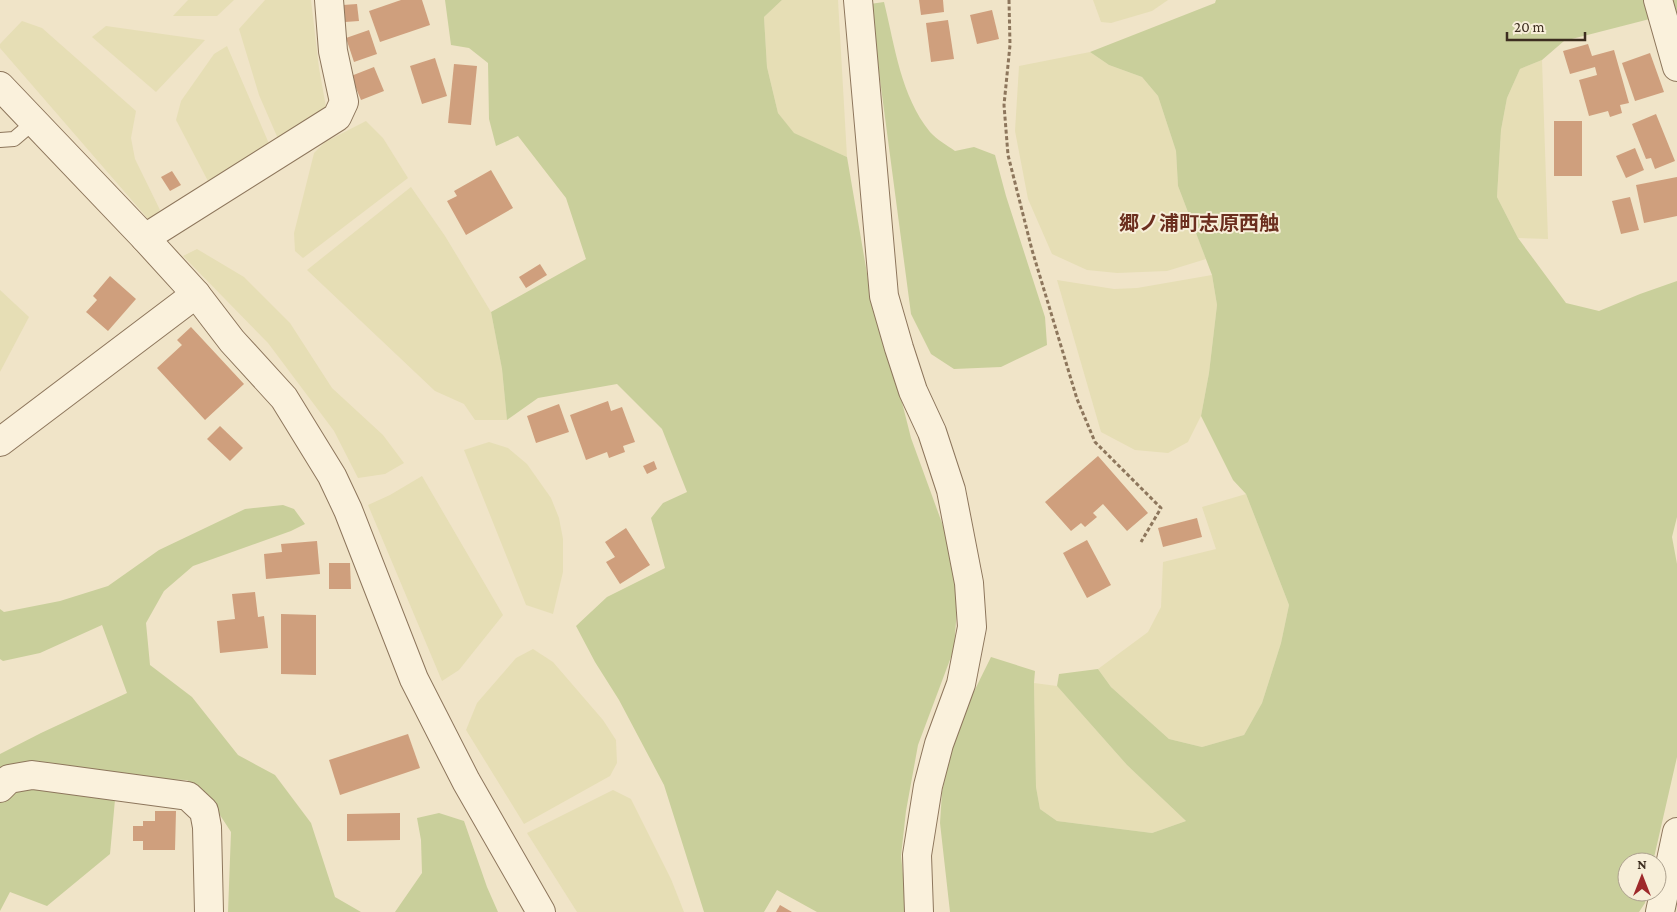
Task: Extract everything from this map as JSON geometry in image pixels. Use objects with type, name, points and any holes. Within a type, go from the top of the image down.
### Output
[{"type":"street","points":[[145,238],[337,117],[344,102],[332,50],[329,0]]},
{"type":"street","points":[[858,0],[884,296],[898,348],[913,392],[932,432],[951,490],[969,583],[972,618],[961,684],[939,744],[928,786],[917,855],[919,912]]},
{"type":"street","points":[[1658,0],[1677,67]]},
{"type":"street","points":[[0,86],[196,294],[232,341],[284,398],[332,476],[348,510],[414,679],[466,781],[541,912]]},
{"type":"street","points":[[0,442],[196,294]]},
{"type":"street","points":[[0,788],[9,780],[32,775],[188,796],[204,811],[206,819],[208,912]]},
{"type":"street","points":[[1660,912],[1677,832]]},
{"type":"lane","points":[[0,140],[14,139],[34,122]]},
{"type":"path","points":[[1009,0],[1010,45],[1004,104],[1008,155],[1034,260],[1077,399],[1095,442],[1161,508],[1141,542]]},
{"type":"shaded area","points":[[188,0],[234,0],[217,16],[173,16]]},
{"type":"shaded area","points":[[265,0],[311,0],[319,68],[326,107],[279,141],[259,95],[239,29]]},
{"type":"shaded area","points":[[782,0],[838,0],[847,157],[793,133],[778,113],[767,67],[764,17]]},
{"type":"shaded area","points":[[1093,0],[1168,0],[1152,11],[1111,23],[1101,22]]},
{"type":"shaded area","points":[[22,21],[42,28],[136,111],[131,138],[135,159],[160,210],[149,220],[0,48],[0,44]]},
{"type":"shaded area","points":[[106,26],[205,40],[156,92],[92,37]]},
{"type":"shaded area","points":[[227,46],[270,146],[209,183],[176,120],[181,101],[214,54]]},
{"type":"shaded area","points":[[1090,52],[1109,65],[1142,77],[1158,96],[1176,151],[1178,186],[1206,259],[1167,271],[1117,273],[1087,270],[1052,254],[1028,199],[1015,131],[1019,66]]},
{"type":"shaded area","points":[[1542,60],[1548,239],[1518,238],[1497,197],[1501,130],[1507,98],[1520,69]]},
{"type":"shaded area","points":[[366,121],[383,138],[408,178],[303,258],[295,251],[294,233],[314,153],[325,142]]},
{"type":"shaded area","points":[[411,187],[445,236],[491,312],[502,369],[507,420],[475,420],[464,404],[435,391],[307,270]]},
{"type":"shaded area","points":[[197,249],[244,277],[290,323],[332,388],[383,435],[404,463],[385,474],[358,478],[334,431],[268,343],[183,256]]},
{"type":"shaded area","points":[[1212,275],[1217,305],[1209,373],[1201,416],[1188,442],[1168,453],[1135,450],[1101,432],[1057,280],[1114,289],[1137,288]]},
{"type":"shaded area","points":[[0,290],[29,317],[0,372]]},
{"type":"shaded area","points":[[489,442],[508,448],[527,464],[551,498],[559,518],[563,539],[563,572],[553,614],[526,605],[464,450]]},
{"type":"shaded area","points":[[422,476],[503,615],[459,670],[442,681],[368,505],[390,495]]},
{"type":"shaded area","points":[[1246,494],[1289,605],[1281,643],[1262,703],[1244,735],[1202,747],[1169,739],[1111,687],[1098,669],[1148,632],[1161,607],[1163,562],[1216,549],[1202,507]]},
{"type":"shaded area","points":[[533,649],[553,662],[603,720],[616,740],[617,763],[610,776],[524,824],[466,730],[477,703],[516,658]]},
{"type":"shaded area","points":[[1034,683],[1057,686],[1127,765],[1186,821],[1152,833],[1057,821],[1040,809],[1036,787]]},
{"type":"shaded area","points":[[613,790],[631,799],[671,879],[684,912],[577,912],[527,833]]},
{"type":"green space","points":[[445,0],[782,0],[764,17],[767,67],[778,113],[794,133],[847,157],[870,291],[886,339],[911,438],[950,545],[958,594],[954,649],[918,745],[906,811],[901,856],[907,912],[817,912],[777,890],[764,912],[704,912],[664,785],[619,700],[595,662],[576,626],[607,597],[665,568],[651,518],[663,503],[687,492],[662,429],[617,384],[538,398],[507,420],[502,369],[491,312],[586,259],[566,198],[518,136],[496,146],[489,119],[488,63],[469,48],[451,45]]},
{"type":"green space","points":[[1216,0],[1677,0],[1677,12],[1564,41],[1542,60],[1520,69],[1507,98],[1501,130],[1497,197],[1518,238],[1566,303],[1599,311],[1677,281],[1677,517],[1672,537],[1677,564],[1677,757],[1655,852],[1617,852],[1617,902],[1645,902],[1639,912],[950,912],[940,823],[942,792],[956,728],[991,657],[1035,671],[1036,787],[1040,809],[1057,821],[1152,833],[1186,821],[1127,765],[1057,686],[1059,674],[1098,669],[1111,687],[1169,739],[1202,747],[1244,735],[1262,703],[1281,643],[1289,605],[1246,494],[1233,480],[1201,416],[1209,373],[1217,305],[1212,275],[1178,186],[1176,151],[1158,96],[1142,77],[1109,65],[1090,52],[1215,3]]},
{"type":"green space","points":[[884,2],[900,70],[906,87],[920,118],[930,132],[955,151],[974,147],[995,155],[1006,196],[1045,317],[1047,345],[1001,367],[954,369],[931,354],[911,314],[870,4]]},
{"type":"green space","points":[[283,505],[294,509],[305,524],[291,531],[193,566],[164,591],[146,623],[150,665],[192,697],[238,755],[275,775],[311,823],[335,897],[361,912],[228,912],[231,832],[205,792],[187,780],[117,778],[110,854],[47,906],[10,892],[0,911],[0,754],[127,693],[102,625],[40,653],[3,661],[0,659],[0,609],[4,612],[60,601],[108,586],[159,550],[245,509]]},
{"type":"green space","points":[[439,813],[464,821],[487,887],[498,912],[395,912],[422,873],[421,840],[417,818]]},
{"type":"building","points":[[401,0],[422,0],[430,25],[380,42],[369,11]]},
{"type":"building","points":[[919,0],[943,0],[944,12],[921,15]]},
{"type":"building","points":[[357,4],[359,21],[345,22],[343,5]]},
{"type":"building","points":[[992,10],[999,39],[977,44],[970,15]]},
{"type":"building","points":[[948,20],[954,59],[931,62],[926,23]]},
{"type":"building","points":[[369,30],[377,54],[354,62],[346,38]]},
{"type":"building","points":[[1588,44],[1592,56],[1614,50],[1629,103],[1620,105],[1622,113],[1610,117],[1608,111],[1589,116],[1579,80],[1597,75],[1595,67],[1570,74],[1563,51]]},
{"type":"building","points":[[1650,53],[1664,92],[1635,101],[1622,63]]},
{"type":"building","points":[[435,58],[447,96],[422,104],[410,66]]},
{"type":"building","points":[[454,64],[477,66],[471,125],[448,123]]},
{"type":"building","points":[[374,67],[384,91],[361,100],[351,76]]},
{"type":"building","points":[[1656,114],[1675,161],[1655,169],[1651,158],[1646,159],[1632,124]]},
{"type":"building","points":[[1554,121],[1582,121],[1582,176],[1554,176]]},
{"type":"building","points":[[1635,148],[1644,170],[1626,178],[1616,156]]},
{"type":"building","points":[[491,170],[513,208],[466,235],[447,201],[457,196],[454,191]]},
{"type":"building","points":[[172,171],[181,185],[170,191],[161,177]]},
{"type":"building","points":[[1677,177],[1677,216],[1644,223],[1636,185]]},
{"type":"building","points":[[1630,197],[1639,230],[1621,234],[1612,201]]},
{"type":"building","points":[[540,264],[547,275],[526,288],[519,277]]},
{"type":"building","points":[[110,276],[136,299],[108,331],[86,312],[97,300],[93,296]]},
{"type":"building","points":[[191,327],[244,384],[205,420],[157,368],[182,345],[177,340]]},
{"type":"building","points":[[608,401],[611,411],[622,407],[635,442],[623,446],[625,452],[609,458],[607,452],[586,460],[570,415]]},
{"type":"building","points":[[559,404],[569,432],[536,443],[527,416]]},
{"type":"building","points":[[220,426],[243,448],[230,461],[207,439]]},
{"type":"building","points":[[1098,456],[1148,513],[1127,531],[1103,504],[1093,513],[1097,517],[1085,527],[1081,523],[1071,531],[1045,502]]},
{"type":"building","points":[[654,461],[657,469],[647,474],[643,466]]},
{"type":"building","points":[[1197,518],[1202,537],[1163,547],[1158,528]]},
{"type":"building","points":[[626,528],[650,565],[620,584],[606,562],[615,557],[605,542]]},
{"type":"building","points":[[1087,540],[1111,585],[1087,598],[1063,553]]},
{"type":"building","points":[[317,541],[320,574],[266,579],[264,554],[282,552],[281,544]]},
{"type":"building","points":[[329,563],[350,563],[351,589],[329,589]]},
{"type":"building","points":[[255,592],[258,617],[264,616],[268,648],[220,653],[217,621],[235,619],[232,594]]},
{"type":"building","points":[[281,614],[316,615],[316,675],[281,674]]},
{"type":"building","points":[[408,734],[420,768],[340,795],[329,760]]},
{"type":"building","points":[[155,811],[176,811],[175,850],[143,850],[143,841],[133,841],[133,826],[143,826],[143,821],[155,821]]},
{"type":"building","points":[[400,813],[400,840],[347,841],[347,814]]},
{"type":"building","points":[[780,905],[792,912],[776,912]]},
{"type":"district","name":"郷ノ浦町志原西触","points":[[1199,223]]}]
